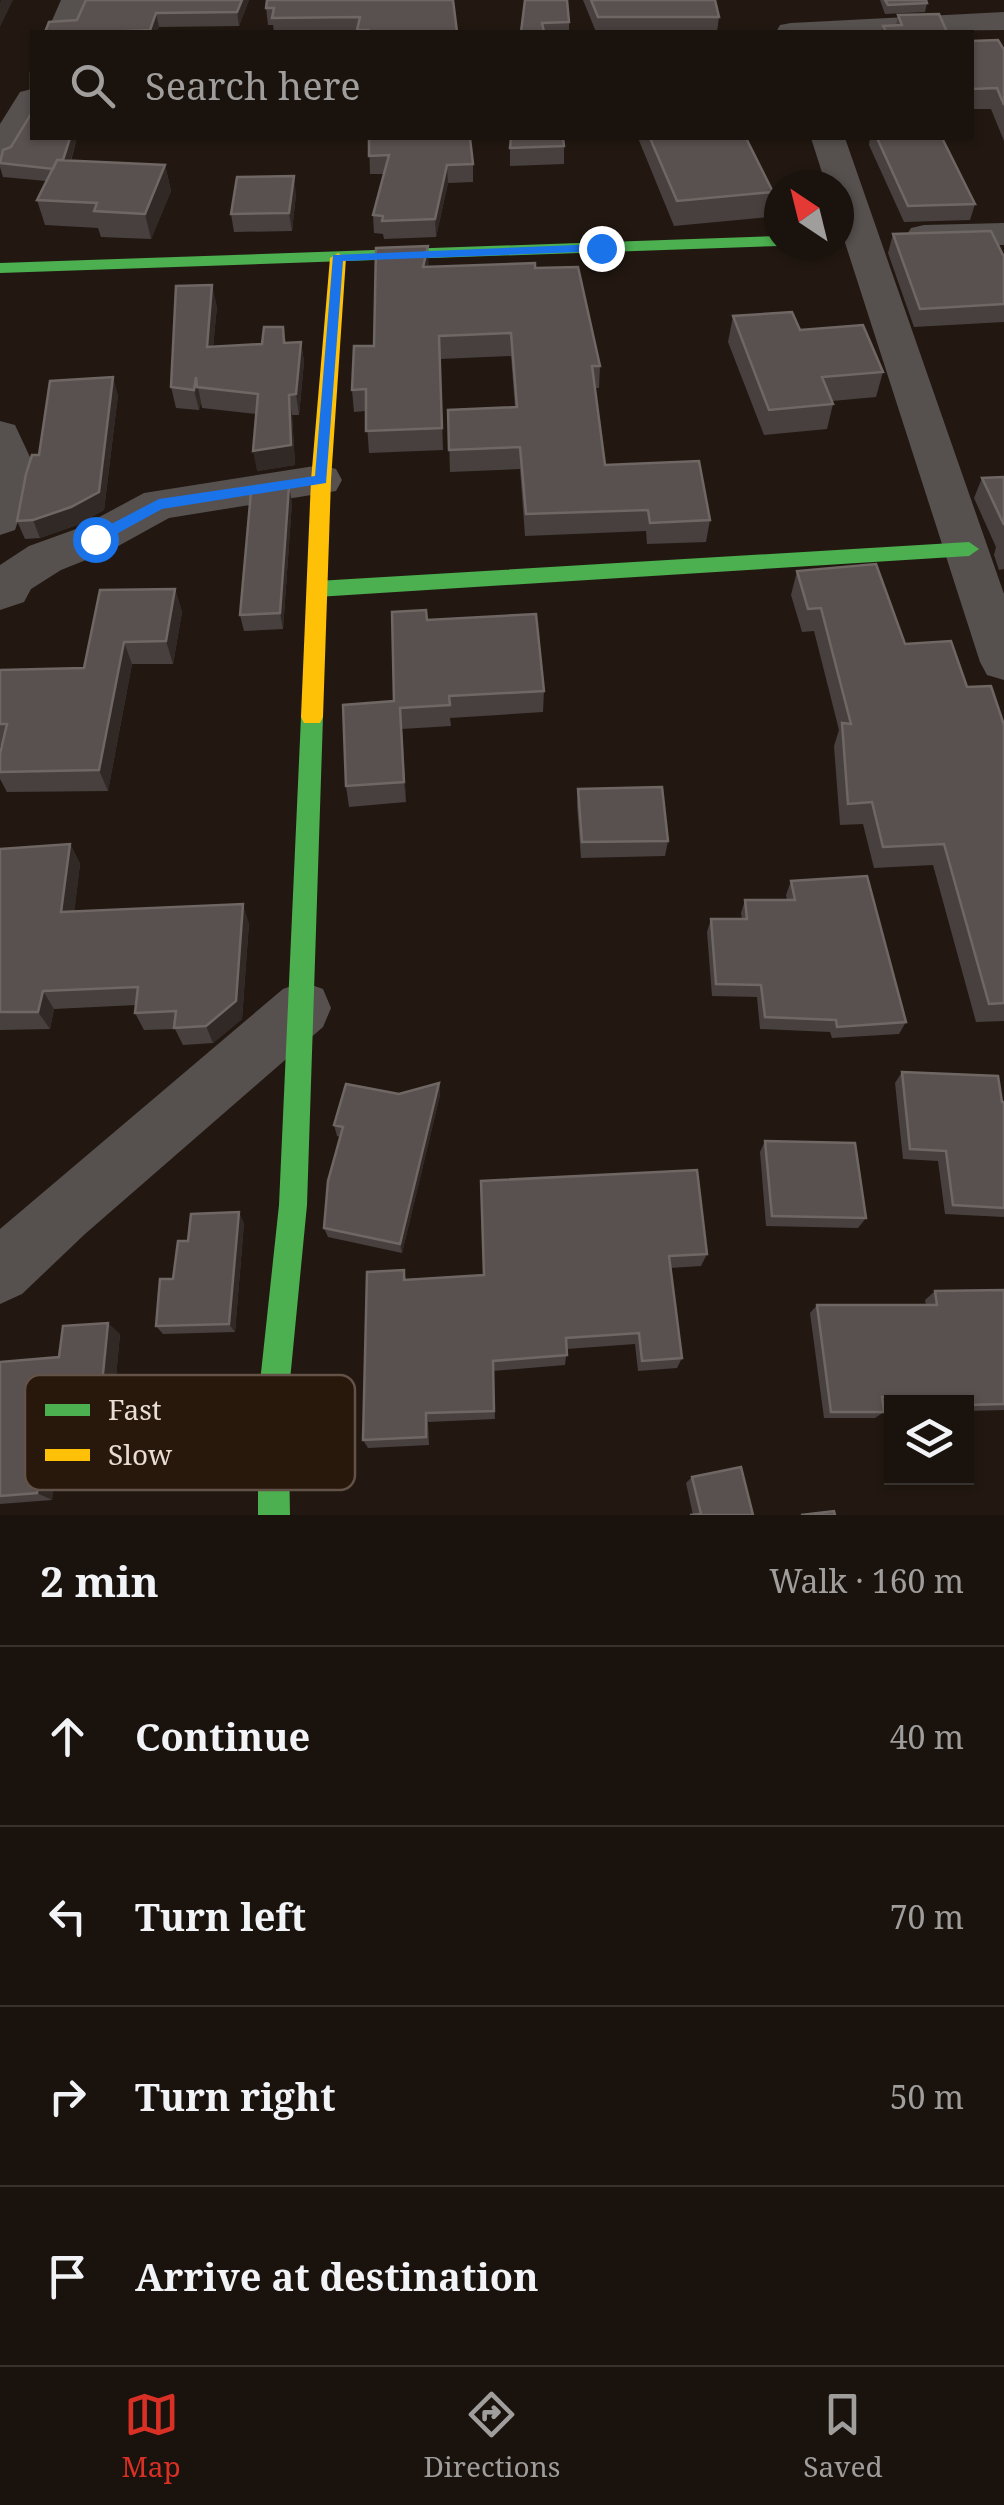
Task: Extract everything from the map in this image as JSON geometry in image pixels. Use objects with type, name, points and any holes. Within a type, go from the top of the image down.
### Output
[{"type":"street","points":[[63,30],[76,0]]},
{"type":"street","points":[[780,0],[790,30]]},
{"type":"street","points":[[830,30],[1004,21]]},
{"type":"street","points":[[0,152],[30,102]]},
{"type":"street","points":[[828,140],[835,170]]},
{"type":"street","points":[[854,239],[1004,234]]},
{"type":"street","points":[[0,268],[764,242]]},
{"type":"street","points":[[854,247],[969,548],[1004,662]]},
{"type":"street","points":[[276,1375],[294,1205],[321,480],[338,258]]},
{"type":"street","points":[[0,435],[15,470],[0,519]]},
{"type":"street","points":[[0,594],[8,590],[12,579],[44,558],[95,539],[159,504],[321,480]]},
{"type":"street","points":[[317,589],[969,548]]},
{"type":"street","points":[[0,1272],[63,1212],[303,1008]]},
{"type":"street","points":[[274,1490],[274,1515]]},
{"type":"building","points":[[86,0],[242,0],[237,12],[156,13],[150,30],[46,30],[49,22],[77,20]]},
{"type":"building","points":[[267,0],[453,0],[457,30],[357,30],[360,17],[272,18],[274,8],[266,8]]},
{"type":"building","points":[[525,0],[567,0],[569,22],[542,23],[544,30],[521,30]]},
{"type":"building","points":[[591,0],[715,0],[719,17],[598,17]]},
{"type":"building","points":[[885,0],[926,0],[927,3],[888,5]]},
{"type":"building","points":[[939,14],[946,30],[885,30],[883,26],[902,25],[898,15]]},
{"type":"building","points":[[998,40],[1004,50],[1004,105],[997,88],[974,89],[974,41]]},
{"type":"building","points":[[30,116],[30,140],[69,140],[63,160],[57,160],[53,169],[0,163],[3,150],[11,147]]},
{"type":"building","points":[[369,140],[470,140],[473,164],[447,165],[435,219],[382,221],[383,216],[373,215],[389,155],[369,156]]},
{"type":"building","points":[[511,140],[563,140],[564,146],[510,148]]},
{"type":"building","points":[[651,140],[747,140],[764,174],[764,193],[677,201]]},
{"type":"building","points":[[878,140],[943,140],[975,204],[908,206]]},
{"type":"building","points":[[57,160],[165,165],[145,214],[94,211],[97,203],[37,200]]},
{"type":"building","points":[[294,176],[289,213],[231,214],[237,177]]},
{"type":"building","points":[[991,231],[1004,257],[1004,304],[920,309],[893,234]]},
{"type":"building","points":[[428,246],[423,267],[535,263],[535,268],[578,267],[600,366],[592,366],[605,465],[699,461],[710,520],[650,523],[648,510],[526,514],[520,447],[449,450],[448,410],[517,407],[511,333],[439,336],[442,428],[366,431],[366,389],[352,390],[354,346],[374,346],[376,248]]},
{"type":"building","points":[[212,285],[207,347],[262,344],[264,327],[283,327],[284,343],[301,342],[296,394],[289,395],[291,445],[253,451],[258,394],[197,387],[196,377],[194,390],[171,387],[176,286]]},
{"type":"building","points":[[792,312],[800,330],[863,325],[883,372],[822,377],[833,404],[769,410],[733,316]]},
{"type":"building","points":[[113,377],[99,492],[71,507],[33,520],[17,521],[32,455],[39,455],[50,381]]},
{"type":"building","points":[[1004,477],[1004,525],[982,478]]},
{"type":"building","points":[[289,486],[280,613],[240,615],[251,492]]},
{"type":"building","points":[[876,564],[905,644],[951,641],[967,687],[991,686],[1004,725],[1004,1003],[989,1004],[944,844],[883,847],[872,802],[848,804],[842,723],[851,724],[821,608],[808,609],[797,571]]},
{"type":"building","points":[[175,589],[166,641],[124,642],[99,770],[0,772],[7,724],[0,724],[0,670],[84,668],[100,590]]},
{"type":"building","points":[[426,610],[427,620],[536,614],[544,691],[449,696],[450,705],[400,708],[404,782],[346,786],[343,705],[394,701],[392,612]]},
{"type":"building","points":[[662,787],[668,841],[582,842],[578,789]]},
{"type":"building","points":[[70,844],[61,912],[243,904],[236,1001],[206,1026],[174,1028],[176,1011],[135,1013],[138,987],[43,991],[38,1012],[0,1012],[0,849]]},
{"type":"building","points":[[867,876],[906,1022],[837,1027],[836,1020],[765,1017],[761,985],[716,984],[711,919],[747,919],[745,900],[795,900],[791,881]]},
{"type":"building","points":[[902,1072],[998,1076],[1004,1102],[1004,1208],[953,1205],[946,1151],[910,1149]]},
{"type":"building","points":[[439,1083],[400,1244],[324,1228],[328,1181],[343,1127],[334,1125],[346,1084],[399,1094]]},
{"type":"building","points":[[765,1141],[855,1143],[866,1218],[772,1216]]},
{"type":"building","points":[[697,1170],[707,1254],[669,1256],[682,1358],[642,1361],[639,1333],[566,1338],[567,1355],[493,1361],[494,1411],[426,1413],[426,1437],[363,1440],[367,1272],[404,1270],[404,1280],[484,1275],[481,1181]]},
{"type":"building","points":[[239,1212],[229,1324],[156,1326],[160,1279],[173,1279],[178,1241],[188,1241],[191,1214]]},
{"type":"building","points":[[1004,1290],[1004,1404],[974,1405],[974,1395],[884,1395],[884,1412],[831,1412],[817,1305],[937,1305],[935,1291]]},
{"type":"building","points":[[108,1323],[103,1375],[25,1375],[25,1490],[37,1493],[0,1496],[0,1362],[59,1357],[63,1326]]},
{"type":"building","points":[[741,1467],[753,1515],[690,1515],[701,1514],[692,1477]]},
{"type":"building","points":[[834,1511],[835,1515],[801,1515]]},
{"type":"traffic: fast","points":[[0,268],[764,242]]},
{"type":"traffic: fast","points":[[317,589],[969,549]]},
{"type":"traffic: fast","points":[[276,1375],[293,1205],[312,717]]},
{"type":"traffic: fast","points":[[274,1490],[274,1515]]},
{"type":"traffic: slow","points":[[312,717],[321,480],[338,258]]},
{"type":"route","points":[[95,539],[159,504],[321,480],[338,258],[601,248]]}]
